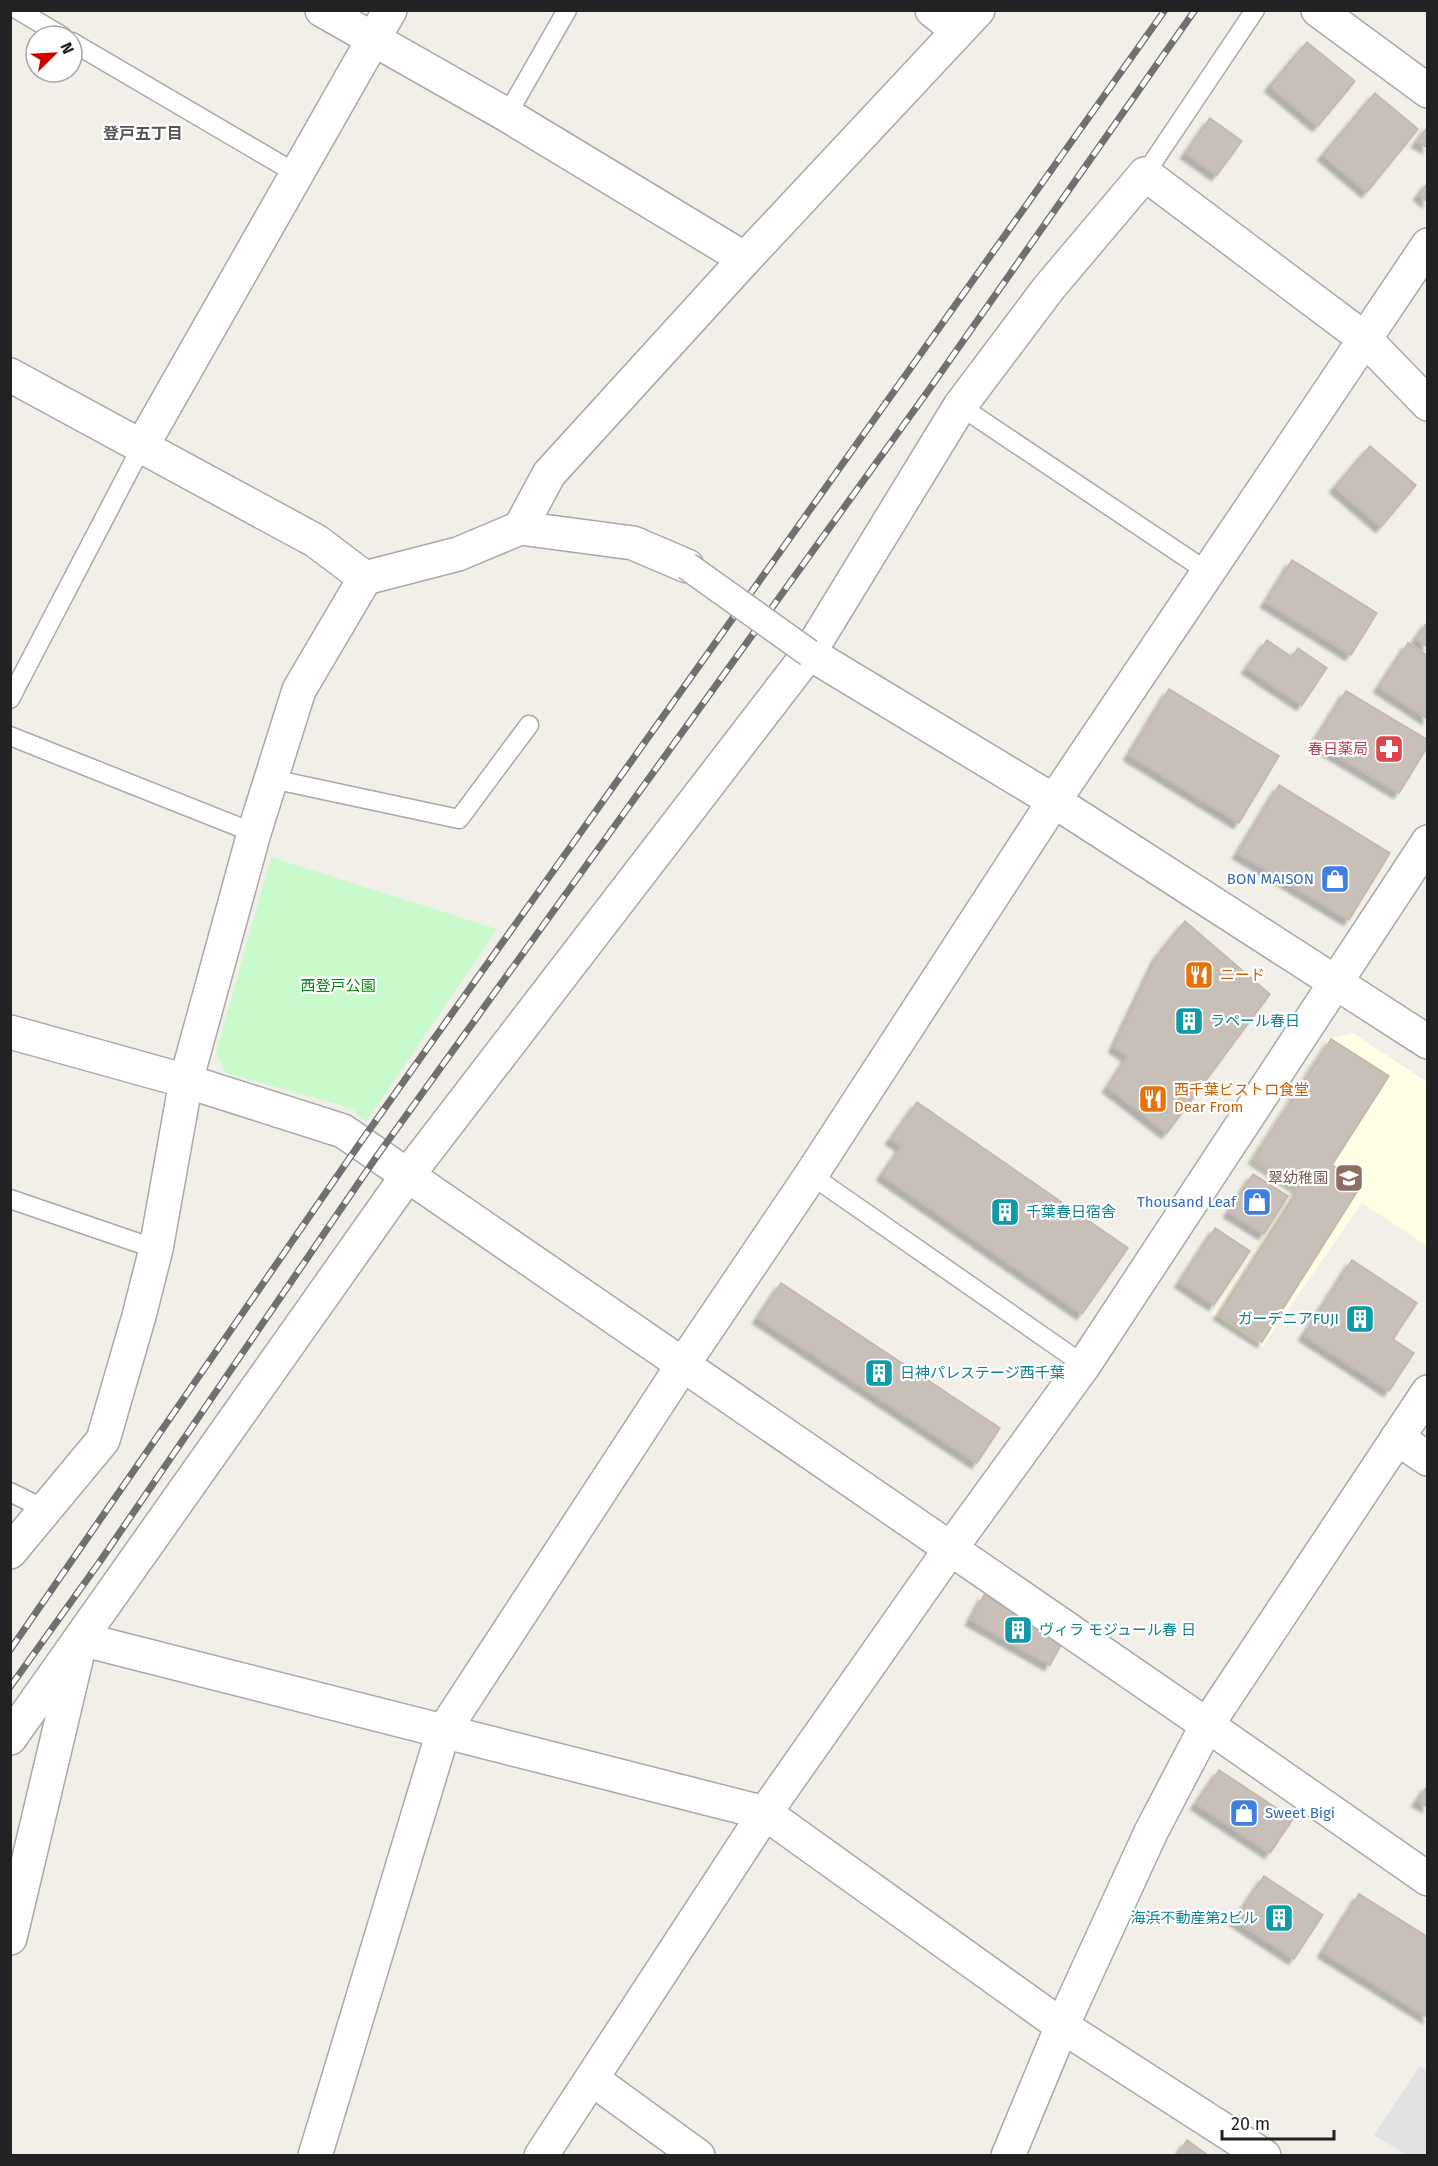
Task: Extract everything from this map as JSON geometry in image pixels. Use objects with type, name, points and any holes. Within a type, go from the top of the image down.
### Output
[{"type":"street","points":[[322,10],[507,115],[746,259]]},
{"type":"street","points":[[142,446],[390,10]]},
{"type":"street","points":[[520,528],[549,474],[968,21],[932,10]]},
{"type":"street","points":[[1318,10],[1428,91]]},
{"type":"street","points":[[10,1738],[406,1176],[809,652],[960,406],[1047,289],[1145,174],[1365,339],[1428,404]]},
{"type":"street","points":[[315,2156],[443,1732],[682,1366],[811,1175],[1054,801],[1428,245]]},
{"type":"street","points":[[10,375],[316,541],[365,578]]},
{"type":"street","points":[[10,1552],[103,1440],[156,1250],[186,1081],[254,833],[299,690],[365,578],[458,554],[520,528],[633,543],[687,566],[809,652],[1054,801],[1428,1042]]},
{"type":"street","points":[[542,2156],[765,1813],[1083,1365],[1428,842]]},
{"type":"street","points":[[10,1032],[186,1081],[343,1131],[1428,1879]]},
{"type":"street","points":[[1008,2156],[1062,2026],[1151,1832],[1207,1725],[1428,1392]]},
{"type":"street","points":[[1397,1438],[1428,1459]]},
{"type":"street","points":[[81,1639],[765,1813],[1062,2026],[1264,2156]]},
{"type":"street","points":[[10,1938],[81,1639]]},
{"type":"street","points":[[592,2079],[698,2156]]},
{"type":"lane","points":[[18,10],[42,24]]},
{"type":"lane","points":[[507,115],[567,10]]},
{"type":"lane","points":[[1145,174],[1255,10]]},
{"type":"lane","points":[[84,49],[297,174]]},
{"type":"lane","points":[[960,406],[1208,572]]},
{"type":"lane","points":[[10,699],[142,446]]},
{"type":"lane","points":[[272,779],[459,819],[529,725]]},
{"type":"lane","points":[[10,736],[254,833]]},
{"type":"lane","points":[[811,1175],[1083,1365]]},
{"type":"lane","points":[[10,1198],[156,1250]]},
{"type":"lane","points":[[10,1492],[44,1509]]},
{"type":"shaded area","name":"翠幼稚園","points":[[1353,1033],[1427,1082],[1427,1246],[1362,1203],[1262,1347],[1212,1314],[1293,1193],[1249,1162],[1329,1039]]},
{"type":"shaded area","points":[[1420,2066],[1427,2071],[1427,2155],[1407,2155],[1374,2135]]},
{"type":"green space","name":"西登戸公園","points":[[271,857],[497,929],[366,1122],[357,1115],[354,1109],[226,1073],[216,1053]]},
{"type":"building","points":[[1307,42],[1355,81],[1318,126],[1270,86]]},
{"type":"building","points":[[1375,93],[1418,129],[1367,192],[1323,155]]},
{"type":"building","points":[[1210,118],[1242,141],[1217,175],[1186,153]]},
{"type":"building","points":[[1428,126],[1428,148],[1417,142]]},
{"type":"building","points":[[1428,182],[1428,202],[1419,195]]},
{"type":"building","points":[[1370,446],[1416,485],[1381,527],[1335,487]]},
{"type":"building","points":[[1292,560],[1377,613],[1351,655],[1266,602]]},
{"type":"building","points":[[1428,621],[1428,647],[1416,639]]},
{"type":"building","points":[[1267,640],[1292,657],[1298,648],[1327,668],[1302,705],[1247,668]]},
{"type":"building","points":[[1408,643],[1428,656],[1428,719],[1379,687]]},
{"type":"building","points":[[1169,689],[1279,756],[1239,823],[1129,755]]},
{"type":"building","points":[[1346,691],[1428,740],[1428,746],[1399,793],[1314,742]]},
{"type":"building","points":[[1279,785],[1390,853],[1349,920],[1238,853]]},
{"type":"building","name":"ラペール春日","points":[[1185,921],[1270,994],[1167,1133],[1108,1087],[1128,1056],[1114,1047],[1158,955]]},
{"type":"building","points":[[1331,1039],[1389,1076],[1332,1165],[1362,1184],[1262,1342],[1219,1314],[1299,1188],[1254,1158]]},
{"type":"building","name":"千葉春日宿舎","points":[[917,1102],[1128,1248],[1082,1314],[882,1175],[902,1146],[891,1139]]},
{"type":"building","points":[[1253,1174],[1288,1196],[1264,1234],[1229,1212]]},
{"type":"building","points":[[1215,1228],[1250,1251],[1214,1305],[1180,1282]]},
{"type":"building","name":"ガーデニアFUJI","points":[[1352,1260],[1417,1303],[1393,1339],[1414,1353],[1389,1391],[1304,1335]]},
{"type":"building","name":"日神パレステージ西千葉","points":[[781,1283],[1000,1428],[977,1463],[758,1318]]},
{"type":"building","name":"ヴィラ モジュール春 日","points":[[984,1595],[1064,1640],[1050,1665],[971,1620]]},
{"type":"building","points":[[1219,1770],[1293,1819],[1270,1853],[1196,1804]]},
{"type":"building","points":[[1428,1785],[1428,1807],[1417,1801]]},
{"type":"building","name":"海浜不動産第2ビル","points":[[1264,1876],[1323,1915],[1294,1959],[1235,1920]]},
{"type":"building","points":[[1359,1894],[1428,1937],[1428,2018],[1323,1952]]},
{"type":"building","points":[[1187,2140],[1209,2156],[1177,2156]]},
{"type":"railway","points":[[10,1650],[360,1143],[1165,10]]},
{"type":"railway","points":[[10,1687],[101,1560],[377,1156],[928,391],[1195,10]]},
{"type":"place","name":"春日薬局","points":[[1389,749]]},
{"type":"place","name":"BON MAISON","points":[[1335,879]]},
{"type":"place","name":"ニード","points":[[1199,975]]},
{"type":"place","name":"ラペール春日","points":[[1189,1021]]},
{"type":"place","name":"西千葉ビストロ食堂 Dear From","points":[[1153,1099]]},
{"type":"place","name":"翠幼稚園","points":[[1349,1178]]},
{"type":"place","name":"Thousand Leaf","points":[[1257,1202]]},
{"type":"place","name":"千葉春日宿舎","points":[[1005,1212]]},
{"type":"place","name":"ガーデニアFUJI","points":[[1360,1319]]},
{"type":"place","name":"日神パレステージ西千葉","points":[[879,1373]]},
{"type":"place","name":"ヴィラ モジュール春 日","points":[[1018,1630]]},
{"type":"place","name":"Sweet Bigi","points":[[1244,1813]]},
{"type":"place","name":"海浜不動産第2ビル","points":[[1279,1918]]},
{"type":"district","name":"登戸五丁目","points":[[143,133]]}]
